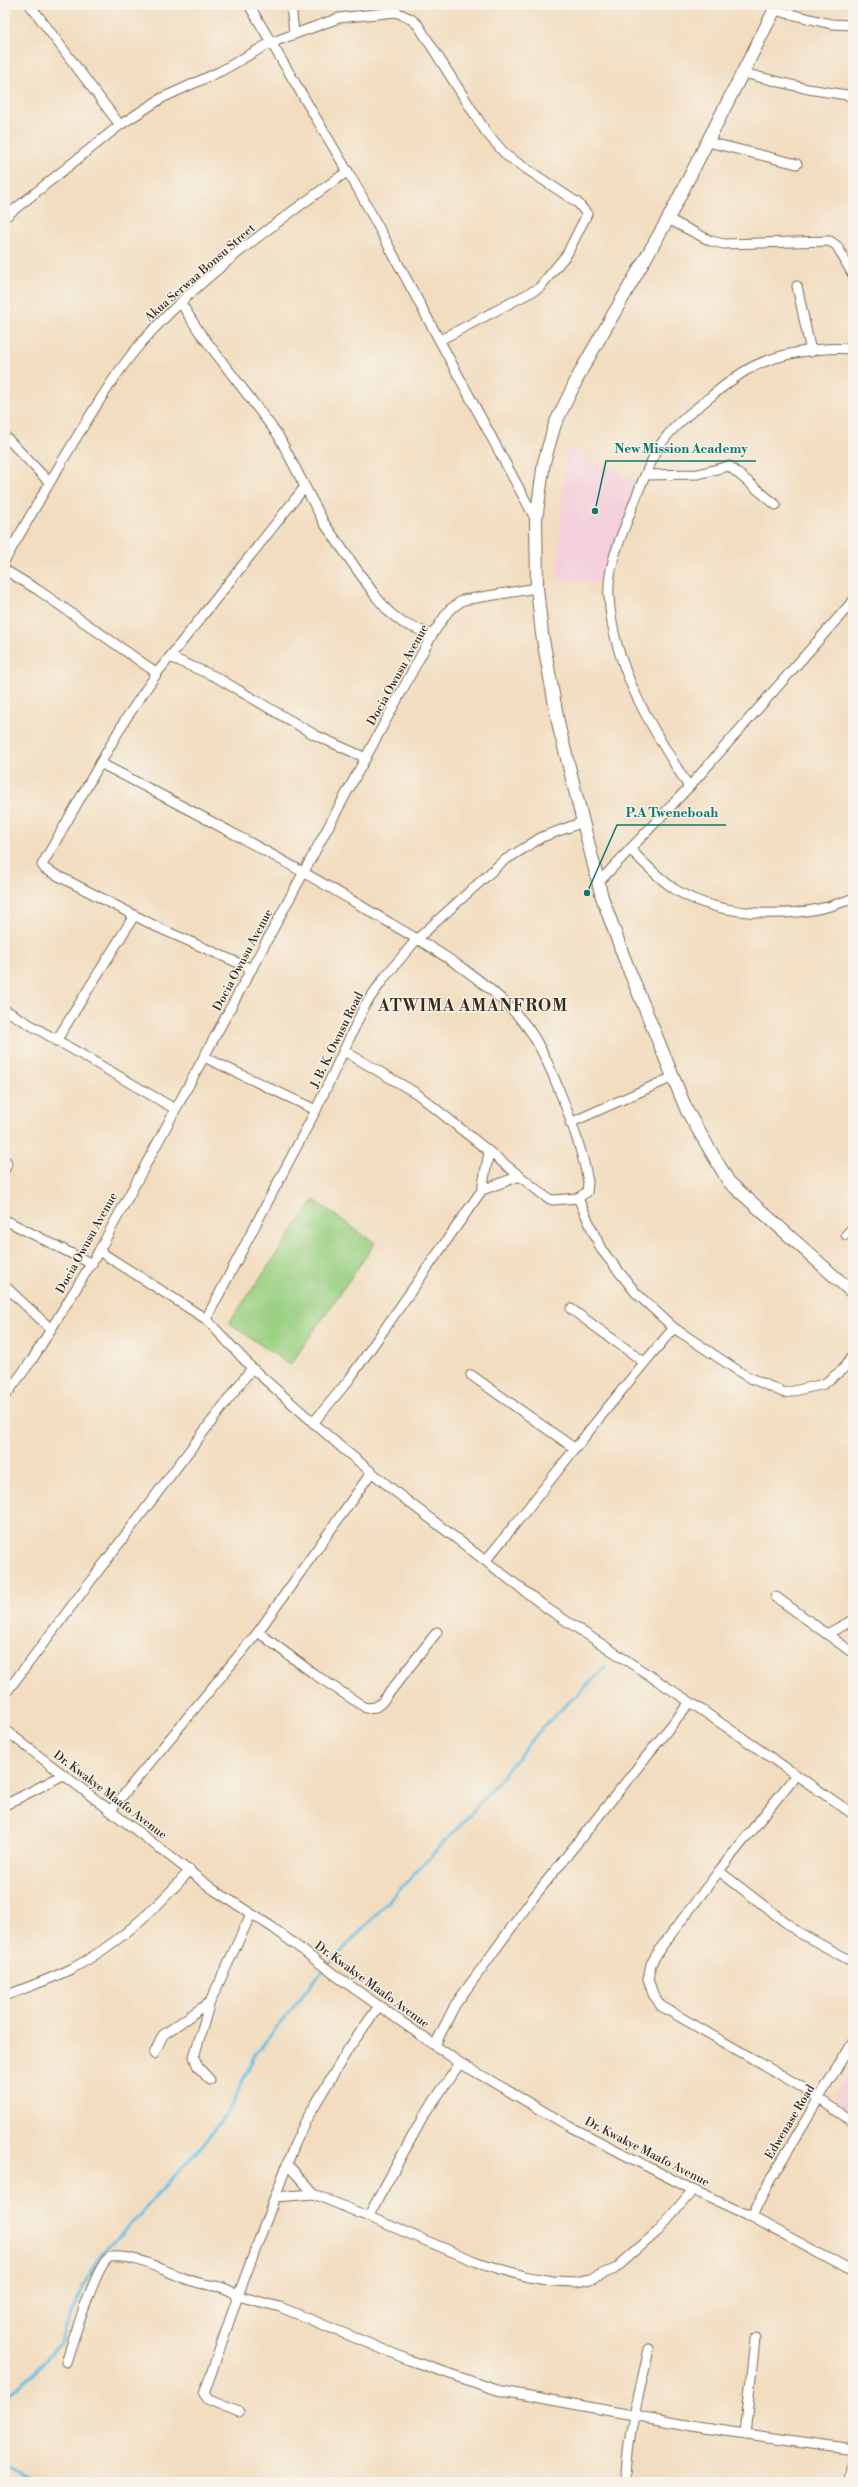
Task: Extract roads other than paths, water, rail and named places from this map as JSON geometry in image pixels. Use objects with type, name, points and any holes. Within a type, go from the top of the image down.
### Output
[{"type":"street","points":[[30,5],[120,124]]},
{"type":"street","points":[[249,5],[270,43],[348,171],[536,520]]},
{"type":"street","points":[[291,5],[294,33]]},
{"type":"street","points":[[853,25],[831,24],[776,8],[668,219],[565,402],[547,449],[536,520],[537,588],[542,634],[559,727],[598,883],[624,960],[673,1077],[708,1150],[729,1182],[853,1292]]},
{"type":"street","points":[[5,217],[120,124],[162,98],[221,71],[270,43],[294,33],[339,18],[396,12],[411,19],[418,25],[486,132],[507,156],[585,209],[586,218],[567,254],[539,288],[440,340]]},
{"type":"street","points":[[743,73],[808,89],[853,96]]},
{"type":"street","points":[[708,142],[797,164]]},
{"type":"street","name":"Akua Serwaa Bonsu Street","points":[[5,560],[49,482],[124,364],[141,343],[181,303],[279,221],[348,171]]},
{"type":"street","points":[[668,219],[711,241],[724,244],[830,241],[837,246],[853,275]]},
{"type":"street","points":[[797,286],[811,352]]},
{"type":"street","points":[[181,303],[198,330],[278,435],[304,488],[337,541],[388,612],[403,623],[432,635]]},
{"type":"street","points":[[689,787],[647,719],[633,689],[611,613],[609,586],[613,560],[661,444],[672,430],[727,384],[762,363],[826,349],[853,349]]},
{"type":"street","points":[[5,436],[49,482]]},
{"type":"street","points":[[647,475],[691,475],[732,467],[776,505]]},
{"type":"street","points":[[252,969],[134,916],[45,869],[42,865],[125,720],[157,673],[304,488]]},
{"type":"street","points":[[5,570],[38,590],[157,673]]},
{"type":"street","name":"Docia Owusu Avenue","points":[[6,1393],[51,1329],[92,1264],[432,635],[450,610],[463,600],[537,588]]},
{"type":"street","points":[[598,883],[689,787],[853,601]]},
{"type":"street","points":[[170,656],[216,677],[315,735],[366,758]]},
{"type":"street","points":[[100,763],[304,872],[417,939],[459,967],[493,993],[525,1024],[543,1053],[570,1123],[588,1182],[587,1192],[578,1198],[550,1199],[416,1094],[344,1051]]},
{"type":"street","name":"J. B. K. Owusu Road","points":[[206,1319],[316,1110],[369,1000],[385,977],[417,939],[502,862],[542,837],[582,822]]},
{"type":"street","points":[[630,850],[654,873],[678,891],[711,905],[732,910],[755,912],[818,910],[853,898]]},
{"type":"street","points":[[56,1041],[134,916]]},
{"type":"street","points":[[5,1010],[175,1109]]},
{"type":"street","points":[[204,1057],[316,1110]]},
{"type":"street","points":[[570,1123],[673,1077]]},
{"type":"street","points":[[313,1423],[348,1380],[482,1190],[489,1152]]},
{"type":"street","points":[[5,1160],[7,1163],[5,1170]]},
{"type":"street","points":[[482,1190],[520,1176]]},
{"type":"street","points":[[578,1198],[601,1249],[621,1276],[674,1328],[746,1376],[775,1390],[785,1393],[824,1384],[843,1369],[853,1354]]},
{"type":"street","points":[[5,1220],[92,1264]]},
{"type":"street","points":[[846,1234],[853,1228]]},
{"type":"street","points":[[99,1251],[206,1319],[252,1368],[371,1473],[561,1618],[690,1702],[853,1814]]},
{"type":"street","points":[[5,1286],[51,1329]]},
{"type":"street","points":[[571,1309],[644,1362]]},
{"type":"street","points":[[486,1560],[524,1514],[574,1448],[644,1362],[674,1328]]},
{"type":"street","points":[[5,1694],[252,1368]]},
{"type":"street","points":[[471,1375],[574,1448]]},
{"type":"street","points":[[110,1811],[258,1632],[371,1473]]},
{"type":"street","points":[[776,1597],[853,1653]]},
{"type":"street","points":[[826,1634],[853,1620]]},
{"type":"street","points":[[258,1632],[314,1674],[366,1708],[376,1707],[382,1702],[437,1632]]},
{"type":"street","points":[[435,2045],[455,2005],[533,1898],[690,1702]]},
{"type":"street","name":"Dr. Kwakye Maafo Avenue","points":[[5,1730],[62,1775],[190,1870],[214,1890],[251,1914],[460,2063],[569,2126],[693,2190],[752,2217],[853,2272]]},
{"type":"street","points":[[5,1805],[62,1775]]},
{"type":"street","points":[[796,1776],[719,1871],[659,1950],[649,1972],[650,1987],[661,2006],[819,2098],[853,2122]]},
{"type":"street","points":[[5,1996],[53,1977],[91,1957],[150,1912],[190,1870]]},
{"type":"street","points":[[719,1871],[798,1932],[853,1962]]},
{"type":"street","points":[[210,2080],[198,2067],[194,2057],[210,2002],[251,1914]]},
{"type":"street","points":[[154,2054],[163,2035],[210,2002]]},
{"type":"street","points":[[239,2412],[209,2400],[204,2394],[238,2296],[306,2120],[349,2048],[379,2006]]},
{"type":"street","name":"Edwenase Road","points":[[752,2217],[769,2182],[853,2041]]},
{"type":"street","points":[[368,2217],[423,2117],[460,2063]]},
{"type":"street","points":[[288,2164],[314,2194],[368,2217],[500,2269],[547,2280],[576,2282],[600,2276],[624,2262],[658,2231],[693,2190]]},
{"type":"street","points":[[275,2197],[314,2194]]},
{"type":"street","points":[[66,2362],[96,2277],[104,2261],[110,2257],[138,2260],[194,2282],[220,2286],[238,2296],[297,2313],[409,2360],[463,2380],[497,2390],[635,2416],[745,2434],[853,2449]]},
{"type":"street","points":[[745,2434],[755,2339]]},
{"type":"street","points":[[626,2482],[626,2468],[649,2349]]},
{"type":"street","points":[[849,2482],[853,2454]]},
{"type":"waterway","points":[[5,2396],[36,2372],[59,2344],[88,2276],[107,2247],[134,2221],[200,2148],[229,2112],[254,2056],[319,1975],[470,1815],[542,1728],[606,1667]]},
{"type":"waterway","points":[[5,2467],[37,2482]]},
{"type":"place","name":"New Mission Academy","points":[[595,511]]},
{"type":"place","name":"P.A Tweneboah","points":[[587,893]]},
{"type":"district","name":"ATWIMA AMANFROM","points":[[473,1006]]}]
